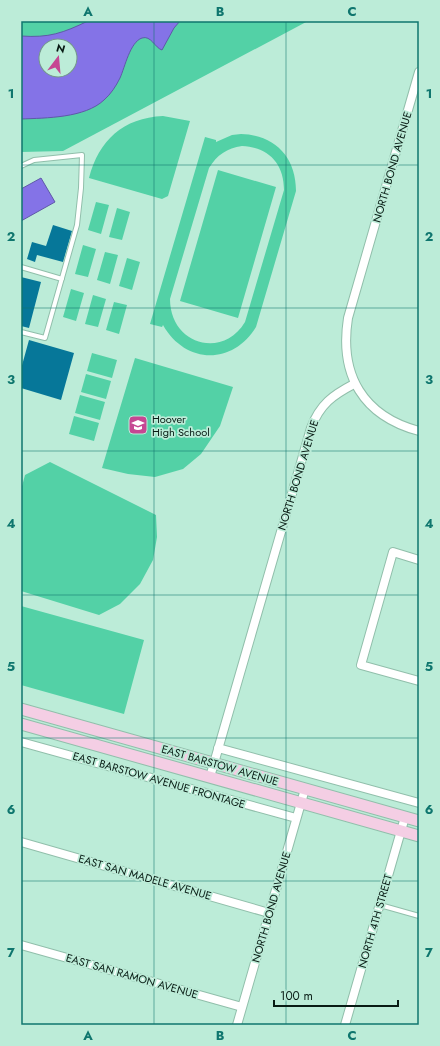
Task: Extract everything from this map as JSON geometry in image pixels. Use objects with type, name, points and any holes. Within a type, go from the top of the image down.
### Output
[{"type":"main road","name":"EAST BARSTOW AVENUE","points":[[21,709],[419,821]]},
{"type":"main road","name":"EAST BARSTOW AVENUE","points":[[21,724],[419,836]]},
{"type":"street","name":"NORTH BOND AVENUE","points":[[210,776],[316,416],[323,405],[333,396],[354,384],[346,350],[345,335],[348,318],[419,72]]},
{"type":"street","points":[[354,384],[376,411],[408,428],[419,431]]},
{"type":"street","points":[[419,560],[393,552],[361,665],[419,681]]},
{"type":"street","name":"EAST BARSTOW AVENUE FRONTAGE","points":[[21,742],[296,818]]},
{"type":"street","points":[[218,748],[419,803]]},
{"type":"street","name":"NORTH BOND AVENUE","points":[[237,1025],[305,789]]},
{"type":"street","name":"NORTH 4TH STREET","points":[[345,1025],[405,817]]},
{"type":"street","name":"EAST SAN MADELE AVENUE","points":[[21,842],[270,913]]},
{"type":"street","name":"EAST SAN RAMON AVENUE","points":[[21,945],[242,1007]]},
{"type":"lane","points":[[21,166],[34,160],[82,155],[81,188],[77,225],[46,338],[21,332]]},
{"type":"lane","points":[[21,267],[62,279]]},
{"type":"lane","points":[[379,905],[419,916]]},
{"type":"green space","points":[[21,21],[308,21],[63,151],[21,152]]},
{"type":"green space","points":[[163,116],[190,121],[168,196],[162,199],[89,178],[99,153],[106,142],[115,134],[125,126],[136,121]]},
{"type":"green space","points":[[232,135],[253,135],[264,139],[281,150],[288,158],[292,168],[296,191],[256,327],[246,340],[234,349],[222,354],[209,355],[196,353],[183,347],[172,338],[163,325],[162,327],[150,324],[205,137],[216,140],[216,142]],"holes":[[[242,146],[251,147],[267,153],[278,164],[283,180],[284,190],[245,322],[235,334],[224,341],[211,343],[199,342],[188,336],[178,327],[172,314],[170,299],[209,168],[215,159],[227,150]]]},
{"type":"green space","points":[[218,170],[276,187],[238,318],[180,301]]},
{"type":"green space","points":[[96,202],[109,205],[101,234],[88,230]]},
{"type":"green space","points":[[117,208],[130,212],[122,240],[109,237]]},
{"type":"green space","points":[[83,245],[96,249],[88,277],[75,274]]},
{"type":"green space","points":[[105,252],[118,255],[110,284],[97,280]]},
{"type":"green space","points":[[127,258],[140,262],[132,290],[119,286]]},
{"type":"green space","points":[[71,289],[84,293],[76,321],[63,317]]},
{"type":"green space","points":[[93,295],[106,299],[98,327],[85,324]]},
{"type":"green space","points":[[114,302],[127,305],[119,334],[106,330]]},
{"type":"green space","points":[[92,353],[117,360],[112,378],[87,371]]},
{"type":"green space","points":[[135,358],[233,387],[220,426],[201,454],[183,469],[155,477],[128,474],[102,468]]},
{"type":"green space","points":[[86,374],[111,381],[106,399],[81,392]]},
{"type":"green space","points":[[80,395],[105,402],[100,420],[75,413]]},
{"type":"green space","points":[[74,416],[99,423],[94,441],[69,434]]},
{"type":"green space","points":[[50,462],[156,515],[157,537],[153,560],[140,584],[120,604],[99,615],[21,591],[21,490],[25,475]]},
{"type":"green space","points":[[21,606],[144,640],[124,714],[21,685]]},
{"type":"shaded area","points":[[88,21],[180,21],[174,28],[162,50],[148,38],[142,38],[134,44],[115,87],[107,98],[96,106],[76,114],[65,116],[21,119],[21,36],[40,36],[63,32]]},
{"type":"shaded area","points":[[41,178],[55,202],[21,221],[21,189]]},
{"type":"building","points":[[53,225],[72,231],[63,262],[37,255],[35,262],[27,259],[32,242],[46,246]]},
{"type":"building","points":[[21,277],[41,282],[29,328],[21,326]]},
{"type":"building","points":[[29,340],[74,353],[61,400],[21,388],[21,369]]},
{"type":"place","name":"Hoover High School","points":[[138,425]]}]
